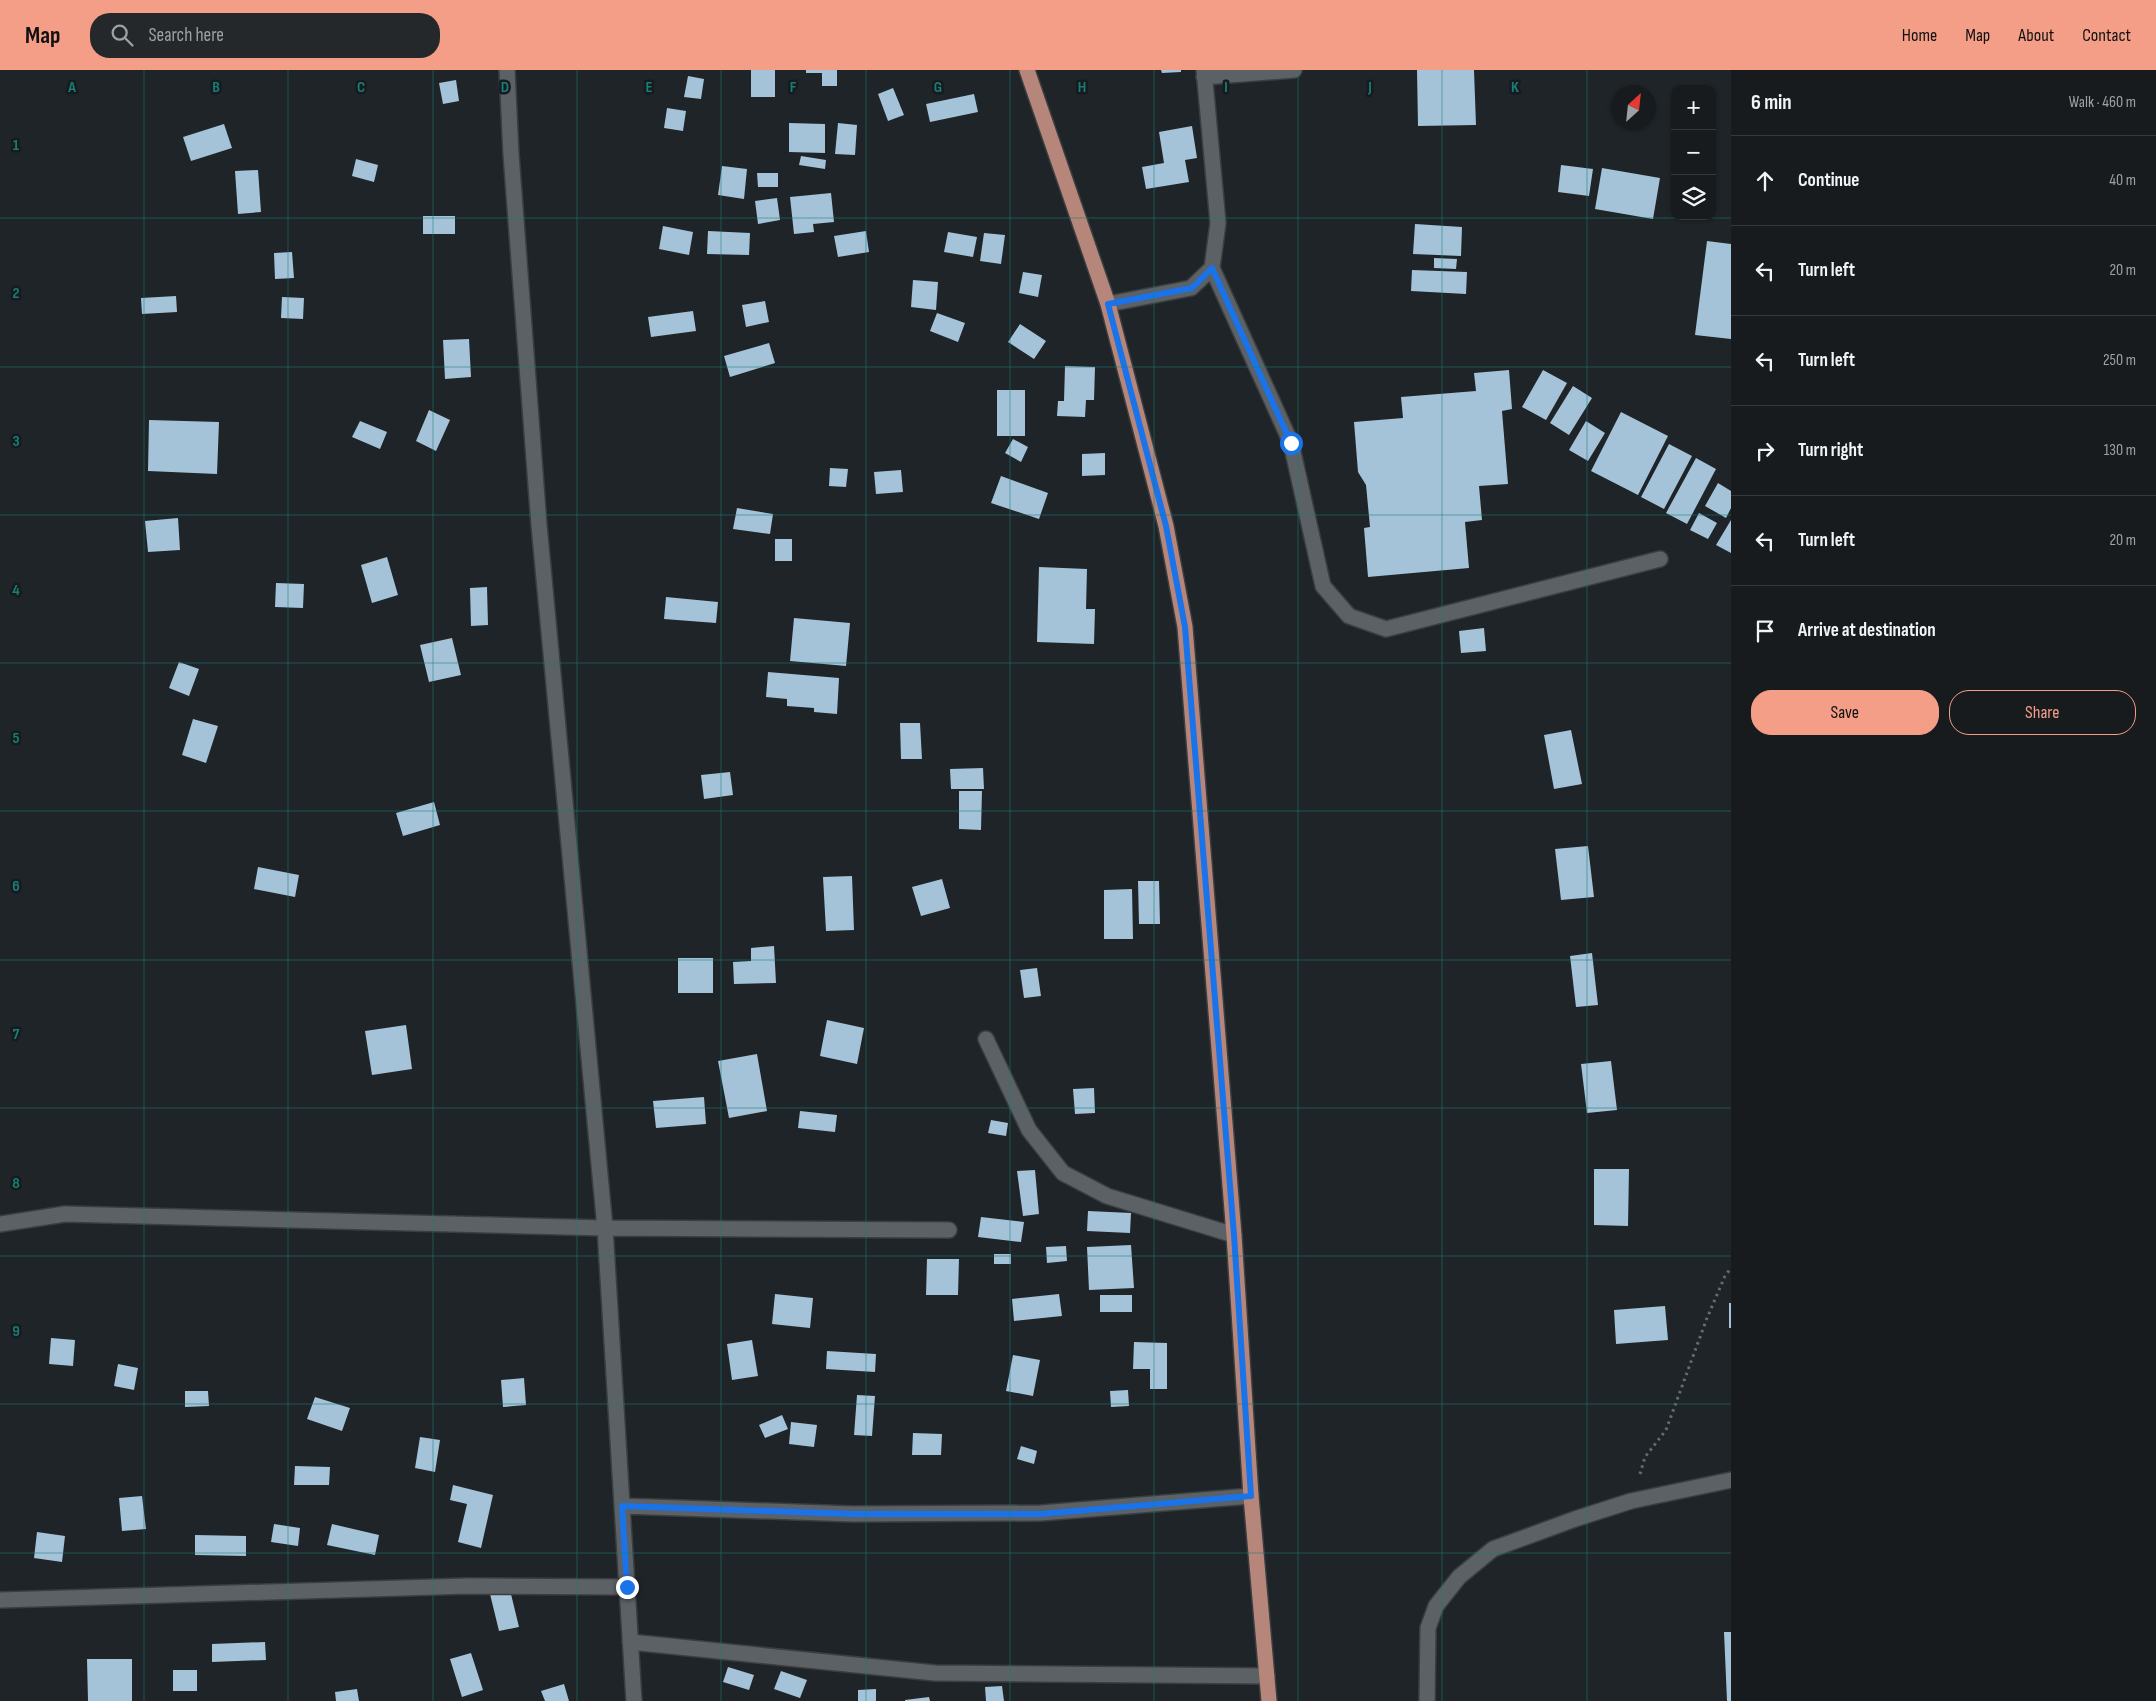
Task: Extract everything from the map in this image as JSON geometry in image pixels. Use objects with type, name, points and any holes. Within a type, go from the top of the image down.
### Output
[{"type":"main road","points":[[1027,70],[1108,304],[1166,526],[1185,627],[1234,1235],[1251,1496],[1269,1701]]},
{"type":"street","points":[[507,70],[511,154],[539,525],[605,1228],[634,1701]]},
{"type":"street","points":[[1294,70],[1204,74],[1218,223],[1212,268],[1291,443],[1323,586],[1349,616],[1386,629],[1660,559]]},
{"type":"street","points":[[1108,304],[1192,288],[1212,268]]},
{"type":"street","points":[[986,1039],[1029,1130],[1063,1173],[1107,1196],[1234,1235]]},
{"type":"street","points":[[0,1224],[65,1214],[605,1228],[949,1230]]},
{"type":"street","points":[[1427,1701],[1428,1628],[1436,1606],[1458,1577],[1493,1549],[1575,1518],[1631,1501],[1731,1480]]},
{"type":"street","points":[[622,1506],[853,1514],[1041,1514],[1251,1496]]},
{"type":"street","points":[[0,1600],[468,1586],[627,1587]]},
{"type":"street","points":[[630,1642],[935,1673],[1267,1676]]},
{"type":"path","points":[[1631,1501],[1645,1457],[1666,1430],[1707,1318],[1725,1276],[1731,1268]]},
{"type":"building","points":[[751,70],[775,70],[775,97],[751,97]]},
{"type":"building","points":[[806,70],[837,70],[837,86],[822,86],[822,73],[806,73]]},
{"type":"building","points":[[1161,70],[1181,70],[1181,72],[1162,73]]},
{"type":"building","points":[[1417,70],[1474,70],[1476,125],[1418,126]]},
{"type":"building","points":[[688,76],[704,79],[701,99],[684,97]]},
{"type":"building","points":[[456,80],[459,101],[443,104],[439,83]]},
{"type":"building","points":[[893,88],[904,115],[888,121],[878,94]]},
{"type":"building","points":[[974,94],[978,112],[930,122],[926,104]]},
{"type":"building","points":[[667,108],[686,111],[683,131],[664,128]]},
{"type":"building","points":[[789,123],[825,124],[825,153],[789,152]]},
{"type":"building","points":[[838,123],[857,125],[855,155],[835,154]]},
{"type":"building","points":[[224,124],[232,148],[191,161],[183,137]]},
{"type":"building","points":[[1192,126],[1197,158],[1185,160],[1189,182],[1146,189],[1142,167],[1164,163],[1159,132]]},
{"type":"building","points":[[801,156],[826,160],[825,169],[799,165]]},
{"type":"building","points":[[356,159],[378,165],[374,182],[352,176]]},
{"type":"building","points":[[1561,165],[1593,169],[1589,196],[1558,192]]},
{"type":"building","points":[[722,166],[747,169],[744,199],[718,195]]},
{"type":"building","points":[[1602,168],[1660,178],[1653,219],[1595,209]]},
{"type":"building","points":[[258,170],[261,212],[238,214],[235,171]]},
{"type":"building","points":[[757,173],[778,173],[778,187],[758,187]]},
{"type":"building","points":[[831,193],[834,222],[813,224],[814,232],[794,234],[790,197]]},
{"type":"building","points":[[777,198],[780,220],[758,224],[755,201]]},
{"type":"building","points":[[423,216],[455,216],[455,234],[423,234]]},
{"type":"building","points":[[1415,224],[1462,227],[1461,256],[1413,254]]},
{"type":"building","points":[[663,226],[693,232],[689,255],[659,249]]},
{"type":"building","points":[[708,231],[750,233],[749,255],[707,254]]},
{"type":"building","points":[[866,231],[869,252],[838,257],[834,236]]},
{"type":"building","points":[[948,232],[977,237],[973,257],[944,252]]},
{"type":"building","points":[[984,233],[1005,235],[1001,264],[980,261]]},
{"type":"building","points":[[1707,241],[1731,244],[1731,339],[1695,335]]},
{"type":"building","points":[[292,252],[294,278],[275,279],[274,253]]},
{"type":"building","points":[[1434,258],[1457,259],[1456,269],[1434,268]]},
{"type":"building","points":[[1412,270],[1467,272],[1466,294],[1411,291]]},
{"type":"building","points":[[1023,272],[1042,275],[1038,297],[1019,293]]},
{"type":"building","points":[[913,280],[938,282],[936,310],[911,307]]},
{"type":"building","points":[[176,296],[177,312],[142,314],[141,298]]},
{"type":"building","points":[[282,297],[304,298],[303,319],[281,318]]},
{"type":"building","points":[[765,301],[769,322],[746,327],[742,305]]},
{"type":"building","points":[[693,311],[696,331],[651,337],[648,317]]},
{"type":"building","points":[[937,313],[965,323],[958,342],[930,331]]},
{"type":"building","points":[[1020,324],[1046,341],[1034,359],[1008,342]]},
{"type":"building","points":[[469,339],[471,377],[445,379],[443,340]]},
{"type":"building","points":[[769,343],[775,363],[730,377],[724,356]]},
{"type":"building","points":[[1065,366],[1095,367],[1094,400],[1086,400],[1085,417],[1057,416],[1058,401],[1064,401]]},
{"type":"building","points":[[1509,370],[1512,409],[1502,411],[1508,484],[1479,486],[1482,520],[1465,522],[1469,568],[1368,577],[1364,528],[1370,527],[1366,485],[1358,472],[1354,422],[1403,418],[1401,397],[1476,391],[1474,373]]},
{"type":"building","points":[[1543,370],[1567,383],[1546,420],[1522,407]]},
{"type":"building","points":[[1573,386],[1592,398],[1569,435],[1550,423]]},
{"type":"building","points":[[997,390],[1025,390],[1025,436],[997,436]]},
{"type":"building","points":[[429,410],[450,420],[436,451],[416,441]]},
{"type":"building","points":[[1621,412],[1668,436],[1638,495],[1591,471]]},
{"type":"building","points":[[149,420],[219,422],[217,474],[148,471]]},
{"type":"building","points":[[360,421],[387,432],[380,449],[352,437]]},
{"type":"building","points":[[1586,421],[1605,433],[1588,461],[1569,450]]},
{"type":"building","points":[[1013,439],[1028,447],[1021,462],[1005,453]]},
{"type":"building","points":[[1669,444],[1692,456],[1664,509],[1641,497]]},
{"type":"building","points":[[1105,453],[1105,475],[1082,476],[1082,454]]},
{"type":"building","points":[[1696,458],[1716,469],[1687,524],[1666,513]]},
{"type":"building","points":[[830,468],[848,469],[846,487],[829,486]]},
{"type":"building","points":[[901,470],[903,492],[876,494],[874,472]]},
{"type":"building","points":[[1001,476],[1048,493],[1039,519],[991,503]]},
{"type":"building","points":[[1718,483],[1731,491],[1731,508],[1726,518],[1705,506]]},
{"type":"building","points":[[737,508],[773,514],[770,534],[733,529]]},
{"type":"building","points":[[1699,513],[1717,523],[1708,539],[1690,530]]},
{"type":"building","points":[[178,518],[180,550],[148,552],[145,521]]},
{"type":"building","points":[[1731,520],[1731,553],[1716,545]]},
{"type":"building","points":[[775,539],[792,539],[792,561],[775,561]]},
{"type":"building","points":[[387,557],[398,595],[372,603],[361,565]]},
{"type":"building","points":[[1039,567],[1087,569],[1086,609],[1095,609],[1094,644],[1037,642]]},
{"type":"building","points":[[276,583],[304,584],[303,608],[275,607]]},
{"type":"building","points":[[487,587],[488,625],[471,626],[470,588]]},
{"type":"building","points":[[666,597],[718,602],[716,623],[664,619]]},
{"type":"building","points":[[794,618],[850,623],[846,666],[790,661]]},
{"type":"building","points":[[1484,628],[1486,651],[1461,653],[1459,631]]},
{"type":"building","points":[[452,638],[461,675],[429,682],[420,645]]},
{"type":"building","points":[[179,662],[199,669],[189,696],[169,688]]},
{"type":"building","points":[[768,672],[839,678],[837,714],[814,712],[814,708],[787,706],[787,699],[766,697]]},
{"type":"building","points":[[193,719],[218,726],[206,763],[182,755]]},
{"type":"building","points":[[900,723],[920,723],[922,759],[901,759]]},
{"type":"building","points":[[1571,730],[1582,784],[1554,789],[1544,735]]},
{"type":"building","points":[[983,768],[984,789],[951,789],[950,769]]},
{"type":"building","points":[[730,772],[733,795],[704,799],[701,775]]},
{"type":"building","points":[[959,791],[982,791],[981,830],[959,829]]},
{"type":"building","points":[[434,802],[440,825],[403,836],[396,813]]},
{"type":"building","points":[[1588,846],[1594,897],[1561,900],[1555,849]]},
{"type":"building","points":[[258,867],[299,875],[295,897],[254,889]]},
{"type":"building","points":[[852,876],[854,930],[826,931],[823,877]]},
{"type":"building","points":[[942,879],[950,908],[921,916],[912,887]]},
{"type":"building","points":[[1138,881],[1159,881],[1160,924],[1139,924]]},
{"type":"building","points":[[1132,889],[1133,939],[1104,939],[1104,890]]},
{"type":"building","points":[[774,946],[776,983],[734,984],[733,962],[751,961],[751,948]]},
{"type":"building","points":[[1592,953],[1598,1005],[1576,1007],[1570,956]]},
{"type":"building","points":[[678,958],[713,958],[713,993],[678,993]]},
{"type":"building","points":[[1037,968],[1041,996],[1024,998],[1020,970]]},
{"type":"building","points":[[827,1020],[864,1028],[857,1064],[820,1056]]},
{"type":"building","points":[[406,1025],[412,1069],[372,1075],[365,1031]]},
{"type":"building","points":[[757,1054],[767,1111],[729,1118],[718,1061]]},
{"type":"building","points":[[1611,1061],[1617,1110],[1587,1113],[1581,1064]]},
{"type":"building","points":[[1094,1088],[1095,1113],[1075,1114],[1073,1089]]},
{"type":"building","points":[[704,1097],[706,1124],[656,1128],[653,1101]]},
{"type":"building","points":[[800,1111],[837,1115],[835,1132],[798,1128]]},
{"type":"building","points":[[991,1120],[1008,1123],[1006,1136],[988,1133]]},
{"type":"building","points":[[1594,1169],[1629,1169],[1628,1226],[1594,1225]]},
{"type":"building","points":[[1035,1170],[1039,1214],[1023,1216],[1017,1171]]},
{"type":"building","points":[[1088,1211],[1131,1213],[1130,1233],[1087,1231]]},
{"type":"building","points":[[981,1217],[1024,1222],[1021,1242],[978,1237]]},
{"type":"building","points":[[1131,1245],[1134,1288],[1089,1290],[1087,1247]]},
{"type":"building","points":[[1066,1246],[1067,1261],[1047,1263],[1046,1247]]},
{"type":"building","points":[[994,1254],[1011,1254],[1011,1264],[994,1264]]},
{"type":"building","points":[[927,1259],[959,1259],[958,1295],[926,1295]]},
{"type":"building","points":[[775,1294],[813,1298],[810,1328],[772,1324]]},
{"type":"building","points":[[1059,1294],[1062,1316],[1014,1321],[1012,1299]]},
{"type":"building","points":[[1100,1295],[1132,1295],[1132,1312],[1100,1312]]},
{"type":"building","points":[[1729,1303],[1731,1303],[1731,1328],[1729,1328]]},
{"type":"building","points":[[1665,1306],[1668,1340],[1616,1344],[1614,1310]]},
{"type":"building","points":[[51,1338],[75,1340],[73,1366],[49,1364]]},
{"type":"building","points":[[752,1340],[758,1376],[732,1380],[727,1344]]},
{"type":"building","points":[[1134,1342],[1167,1343],[1167,1389],[1150,1389],[1150,1369],[1133,1369]]},
{"type":"building","points":[[827,1351],[876,1354],[875,1372],[826,1369]]},
{"type":"building","points":[[1013,1355],[1040,1360],[1033,1396],[1006,1391]]},
{"type":"building","points":[[118,1364],[138,1368],[134,1390],[114,1386]]},
{"type":"building","points":[[524,1378],[526,1405],[503,1407],[501,1380]]},
{"type":"building","points":[[1128,1390],[1129,1406],[1111,1407],[1110,1391]]},
{"type":"building","points":[[185,1391],[208,1391],[209,1406],[185,1407]]},
{"type":"building","points":[[857,1395],[875,1396],[872,1436],[854,1435]]},
{"type":"building","points":[[315,1397],[350,1408],[342,1431],[307,1419]]},
{"type":"building","points":[[782,1415],[788,1429],[765,1438],[759,1425]]},
{"type":"building","points":[[791,1422],[817,1425],[814,1447],[789,1444]]},
{"type":"building","points":[[913,1433],[942,1434],[941,1455],[912,1455]]},
{"type":"building","points":[[420,1437],[440,1440],[435,1472],[415,1468]]},
{"type":"building","points":[[1021,1446],[1037,1451],[1034,1464],[1017,1459]]},
{"type":"building","points":[[295,1466],[330,1467],[329,1485],[294,1485]]},
{"type":"building","points":[[453,1485],[493,1495],[481,1548],[458,1542],[467,1504],[450,1500]]},
{"type":"building","points":[[142,1496],[146,1529],[122,1531],[119,1498]]},
{"type":"building","points":[[274,1524],[300,1528],[298,1546],[271,1542]]},
{"type":"building","points":[[332,1524],[379,1535],[375,1555],[327,1545]]},
{"type":"building","points":[[37,1532],[65,1536],[62,1562],[34,1558]]},
{"type":"building","points":[[195,1535],[246,1536],[246,1556],[195,1555]]},
{"type":"building","points":[[510,1590],[519,1627],[499,1631],[490,1594]]},
{"type":"building","points":[[1724,1632],[1731,1632],[1731,1701],[1727,1701]]},
{"type":"building","points":[[265,1642],[266,1660],[212,1662],[212,1644]]},
{"type":"building","points":[[471,1653],[483,1690],[462,1697],[450,1659]]},
{"type":"building","points":[[87,1659],[132,1659],[132,1701],[88,1701]]},
{"type":"building","points":[[728,1667],[754,1675],[749,1690],[723,1682]]},
{"type":"building","points":[[173,1670],[197,1670],[197,1691],[173,1691]]},
{"type":"building","points":[[781,1671],[807,1680],[800,1698],[774,1689]]},
{"type":"building","points":[[564,1684],[569,1701],[545,1701],[541,1691]]},
{"type":"building","points":[[1002,1686],[1004,1701],[986,1701],[985,1687]]},
{"type":"building","points":[[357,1689],[359,1701],[336,1701],[335,1692]]},
{"type":"building","points":[[876,1689],[876,1701],[858,1701],[858,1690]]},
{"type":"building","points":[[929,1697],[930,1701],[905,1701],[905,1700]]},
{"type":"route","points":[[627,1587],[622,1506],[853,1514],[1041,1514],[1251,1496],[1234,1235],[1185,627],[1166,526],[1108,304],[1192,288],[1212,268],[1291,443]]}]
